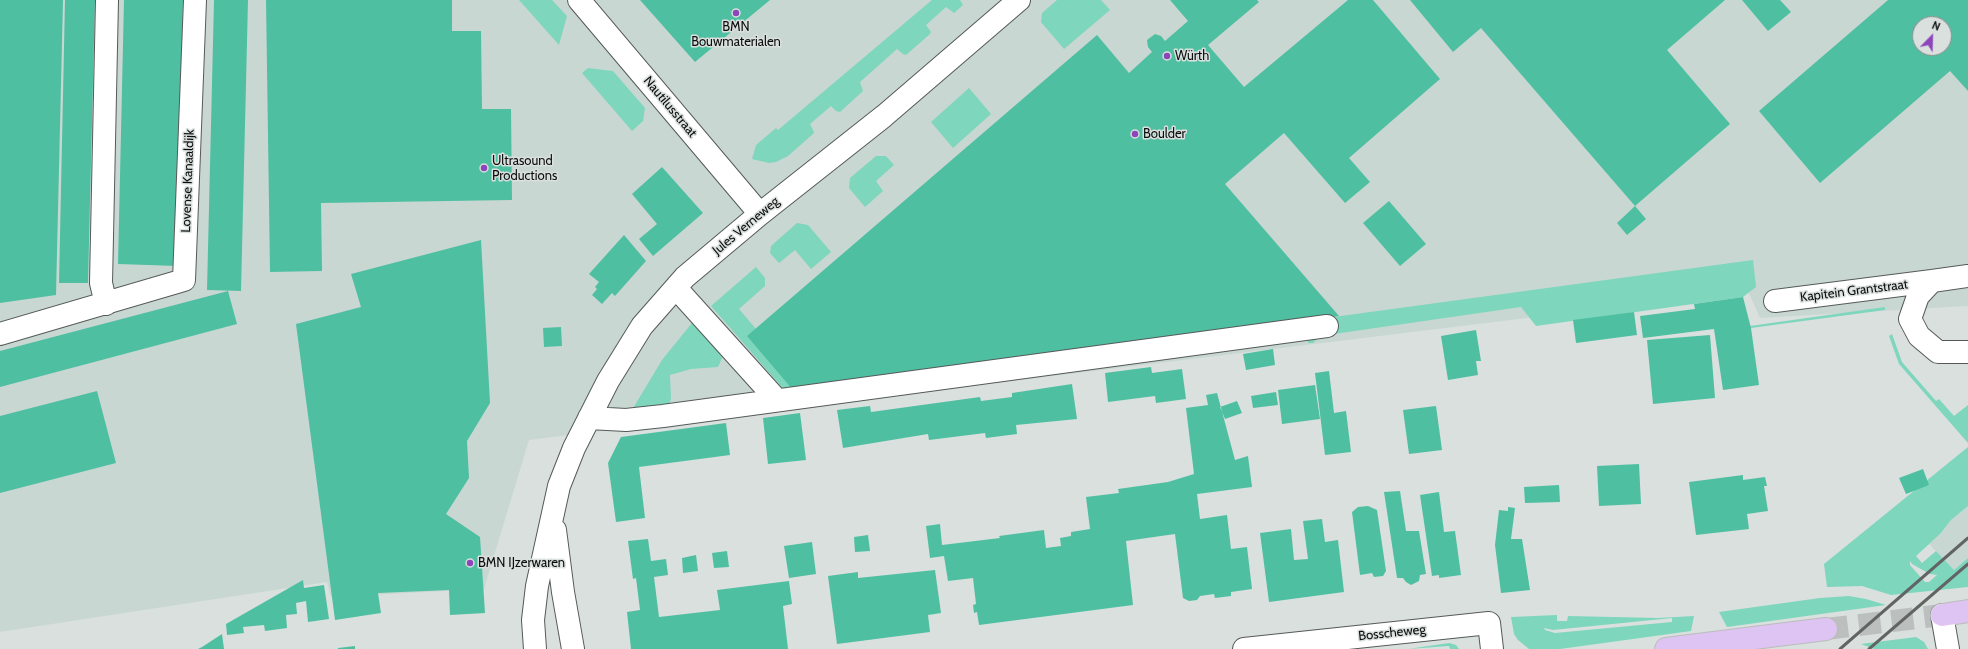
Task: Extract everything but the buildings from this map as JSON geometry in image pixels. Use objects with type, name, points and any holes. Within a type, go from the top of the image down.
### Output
[{"type":"main road","points":[[1942,615],[1968,611]]},
{"type":"main road","points":[[1666,649],[1826,629]]},
{"type":"street","points":[[106,304],[101,283],[107,0]]},
{"type":"street","name":"Lovense Kanaaldijk","points":[[0,334],[184,280],[195,0]]},
{"type":"street","name":"Nautilusstraat","points":[[579,0],[760,214]]},
{"type":"street","name":"Jules Verneweg","points":[[535,649],[533,620],[536,586],[554,515],[559,486],[574,448],[608,380],[642,326],[686,277],[760,214],[884,116],[1019,0]]},
{"type":"street","name":"Kapitein Grantstraat","points":[[1775,301],[1968,276]]},
{"type":"street","name":"Kapitein Grantstraat","points":[[1932,281],[1918,296],[1910,319],[1919,336],[1938,352],[1968,352]]},
{"type":"street","points":[[676,288],[777,400]]},
{"type":"street","points":[[589,418],[626,420],[648,418],[1327,326]]},
{"type":"street","name":"Jules Verneweg","points":[[554,515],[563,592],[573,649]]},
{"type":"street","points":[[1942,615],[1948,649]]},
{"type":"street","name":"Bosscheweg","points":[[1244,649],[1489,623],[1492,649]]},
{"type":"shaded area","points":[[0,0],[1968,0],[1968,306],[1760,318],[1748,291],[529,440],[484,589],[331,597],[327,582],[0,632]]},
{"type":"shaded area","points":[[1968,506],[1968,558],[1954,570],[1929,544],[1940,534],[1951,520]]},
{"type":"green space","points":[[519,0],[552,0],[567,16],[559,45]]},
{"type":"green space","points":[[932,0],[960,0],[963,5],[954,13],[946,7],[926,25],[931,32],[930,34],[906,55],[897,49],[860,82],[863,91],[840,112],[836,111],[831,106],[810,124],[814,132],[813,134],[788,156],[776,162],[769,163],[752,159],[756,145],[776,128],[778,130]]},
{"type":"green space","points":[[1057,0],[1101,0],[1110,10],[1064,49],[1041,22],[1042,13]]},
{"type":"green space","points":[[588,68],[613,71],[645,108],[643,121],[632,131],[582,73]]},
{"type":"green space","points":[[969,88],[991,114],[953,148],[931,122]]},
{"type":"green space","points":[[876,156],[886,156],[894,165],[876,181],[883,191],[865,207],[849,188],[850,178]]},
{"type":"green space","points":[[797,223],[808,225],[831,252],[811,269],[795,250],[779,263],[770,253],[771,246]]},
{"type":"green space","points":[[1753,260],[1756,287],[1743,297],[1536,326],[1521,307],[1320,336],[1313,343],[1308,343],[1305,324],[786,392],[711,306],[756,267],[765,278],[765,286],[739,309],[756,329],[1304,321]]},
{"type":"green space","points":[[1885,307],[1885,310],[1751,328],[1750,326]]},
{"type":"green space","points":[[696,318],[723,356],[718,367],[691,369],[670,375],[671,399],[667,412],[629,415],[662,360]]},
{"type":"green space","points":[[1892,334],[1902,362],[1936,401],[1939,399],[1954,416],[1968,405],[1968,443],[1899,364],[1889,336]]},
{"type":"green space","points":[[1968,447],[1968,506],[1951,520],[1940,534],[1916,556],[1922,563],[1936,551],[1954,570],[1968,558],[1968,587],[1891,595],[1862,586],[1827,587],[1824,564]],"holes":[[[1910,561],[1912,564],[1930,574],[1937,575],[1929,582],[1925,582],[1910,565]]]},
{"type":"green space","points":[[1849,596],[1886,605],[1727,627],[1719,612],[1820,598]]},
{"type":"green space","points":[[1557,615],[1557,621],[1567,621],[1568,616],[1658,618],[1694,616],[1691,631],[1560,649],[1529,649],[1518,640],[1514,634],[1511,617]],"holes":[[[1672,618],[1672,622],[1555,633],[1545,630],[1544,628],[1553,630]]]},
{"type":"green space","points":[[1916,637],[1924,642],[1928,649],[1874,649],[1861,644]]},
{"type":"green space","points":[[1449,643],[1456,645],[1459,649],[1450,649],[1449,646],[1408,649]]},
{"type":"tunnel","points":[[1826,629],[1942,615]]},
{"type":"railway","points":[[1840,649],[1968,538]]},
{"type":"railway","points":[[1869,649],[1968,564]]},
{"type":"place","name":"BMN Bouwmaterialen","points":[[736,13]]},
{"type":"place","name":"Würth","points":[[1167,56]]},
{"type":"place","name":"Boulder","points":[[1135,134]]},
{"type":"place","name":"Ultrasound Productions","points":[[484,168]]},
{"type":"place","name":"BMN IJzerwaren","points":[[470,563]]}]
